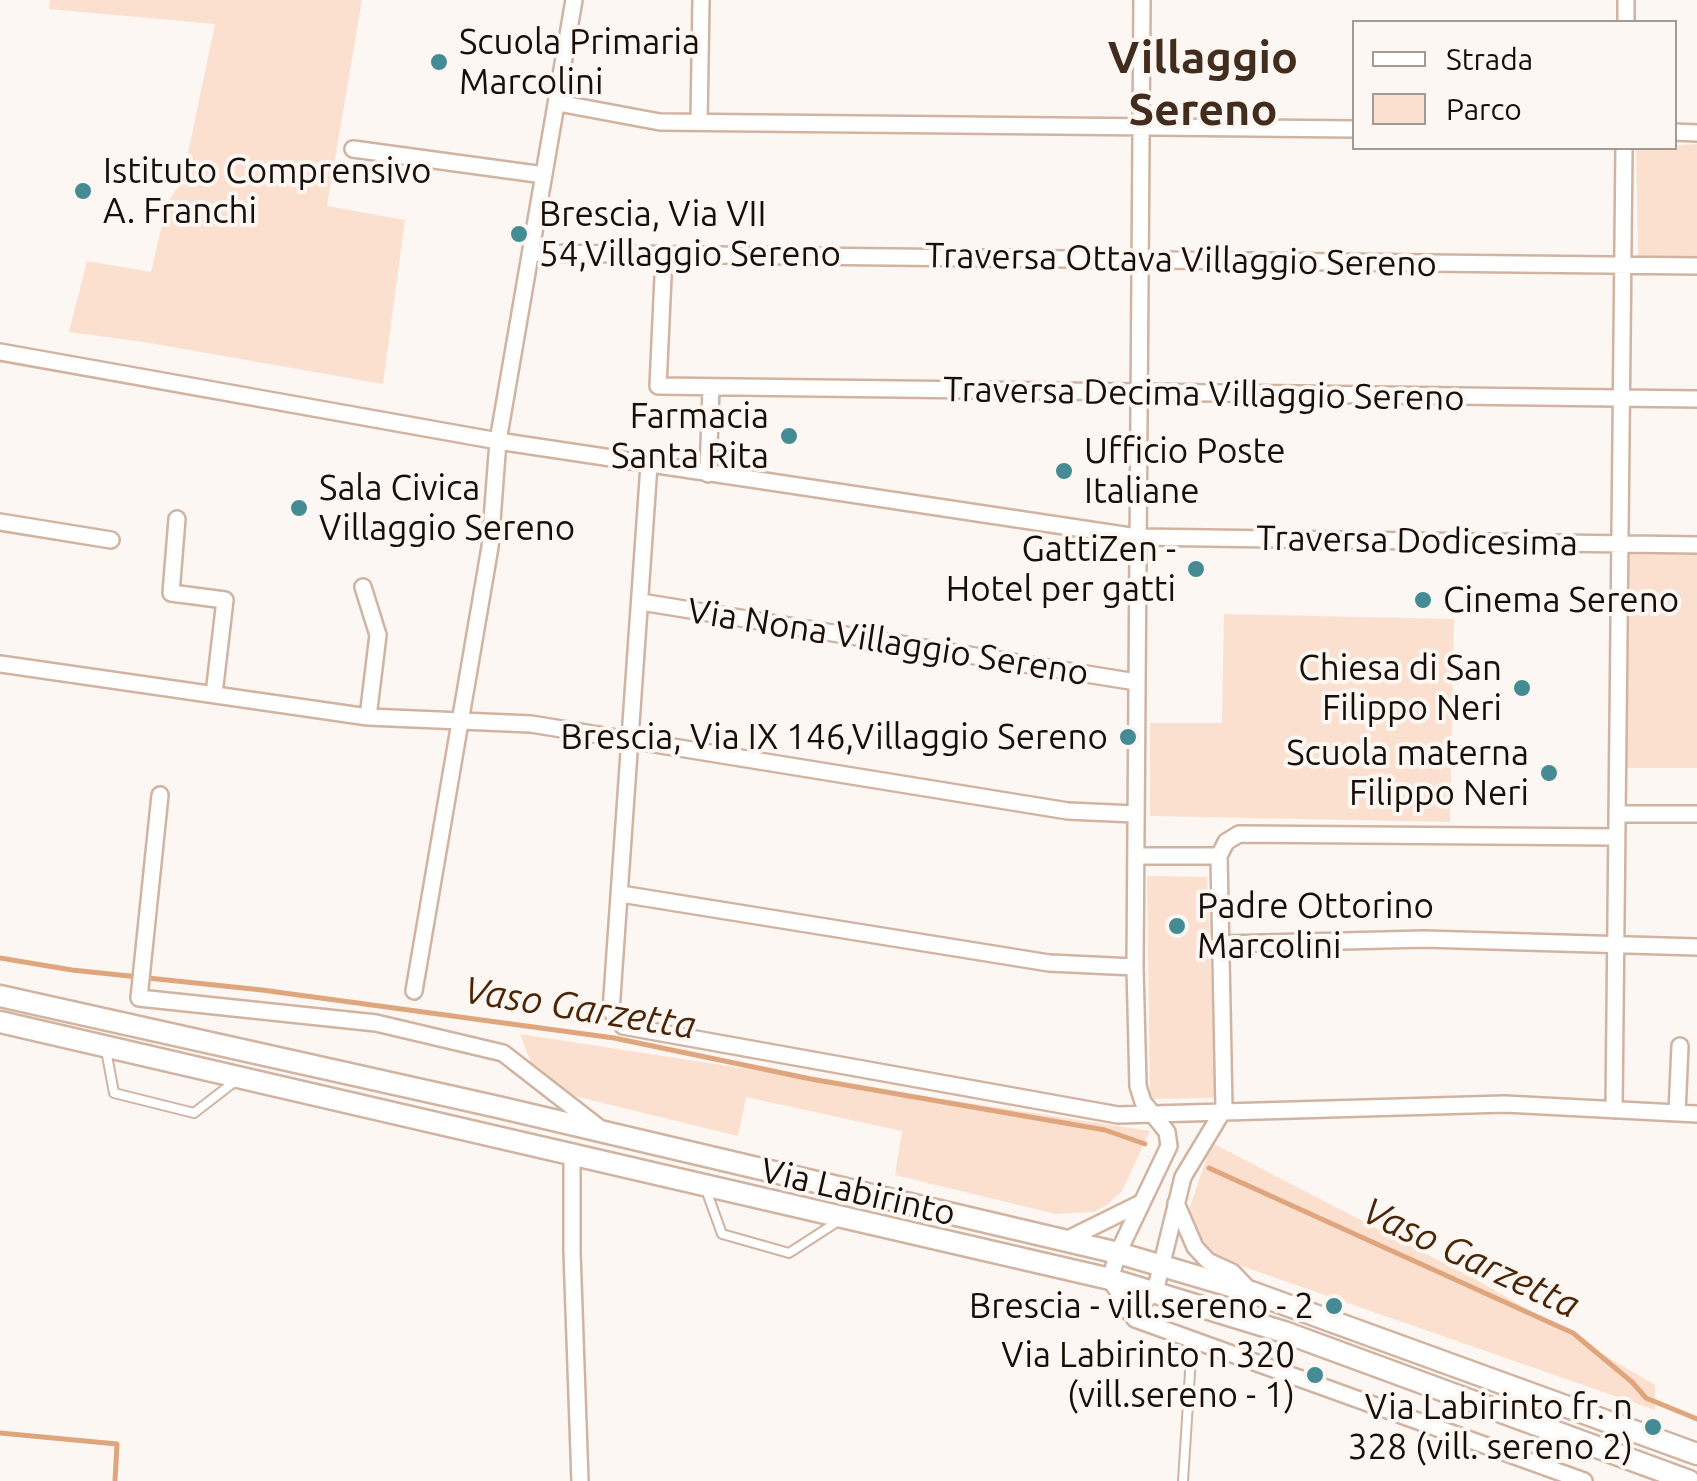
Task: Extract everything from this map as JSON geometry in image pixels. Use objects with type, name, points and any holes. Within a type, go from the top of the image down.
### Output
[{"type":"street","points":[[414,992],[490,547],[498,441],[574,0]]},
{"type":"street","points":[[699,122],[701,0]]},
{"type":"street","name":"Via Nona Villaggio Sereno","points":[[1110,1279],[1140,1203],[1170,1146],[1168,1132],[1143,1102],[1138,1086],[1135,967],[1142,0]]},
{"type":"street","points":[[558,103],[660,122],[1352,130]]},
{"type":"street","points":[[353,148],[544,175]]},
{"type":"street","points":[[1614,1110],[1624,150]]},
{"type":"street","name":"Traversa Ottava Villaggio Sereno","points":[[531,254],[1697,266]]},
{"type":"street","name":"Traversa Decima Villaggio Sereno","points":[[664,255],[658,386],[1697,399]]},
{"type":"street","name":"Traversa Dodicesima","points":[[0,352],[498,441],[1137,536],[1697,545]]},
{"type":"street","points":[[708,474],[711,388]]},
{"type":"street","points":[[649,465],[611,1011],[624,1026],[1118,1114],[1505,1104],[1697,1114]]},
{"type":"street","points":[[177,519],[171,593],[225,600],[214,694]]},
{"type":"street","points":[[0,522],[110,540]]},
{"type":"street","points":[[363,587],[378,635],[368,717]]},
{"type":"street","name":"Via Nona Villaggio Sereno","points":[[641,602],[1136,682]]},
{"type":"street","points":[[0,664],[368,717],[461,724],[532,724],[1068,812],[1135,814]]},
{"type":"street","points":[[112,1021],[141,985],[160,795]]},
{"type":"street","points":[[1617,814],[1697,814]]},
{"type":"street","points":[[1130,1312],[1155,1292],[1182,1177],[1224,1110],[1219,856],[1226,842],[1239,834],[1616,837]]},
{"type":"street","points":[[1136,856],[1219,856]]},
{"type":"street","points":[[621,894],[1048,964],[1135,967]]},
{"type":"street","points":[[1222,944],[1424,939],[1697,947]]},
{"type":"street","points":[[141,985],[376,1023],[504,1053],[605,1132]]},
{"type":"street","name":"Via Labirinto","points":[[0,996],[1118,1253],[1251,1292],[1697,1454]]},
{"type":"street","name":"Via Labirinto","points":[[0,1022],[1110,1279],[1284,1332],[1688,1481]]},
{"type":"street","points":[[1677,1113],[1680,1046]]},
{"type":"street","points":[[572,1152],[580,1481]]},
{"type":"street","points":[[1064,1240],[1140,1203]]},
{"type":"street","points":[[1176,1203],[1195,1247],[1208,1261],[1232,1272],[1251,1292]]},
{"type":"street","points":[[1110,1279],[1135,1319],[1584,1481]]},
{"type":"lane","points":[[106,1046],[114,1093],[194,1113],[240,1077]]},
{"type":"lane","points":[[704,1183],[722,1234],[789,1253],[846,1216]]},
{"type":"lane","points":[[1183,1481],[1192,1338]]},
{"type":"green space","points":[[50,0],[362,0],[327,206],[405,220],[383,384],[69,332],[87,261],[151,272],[167,203],[182,182],[215,24],[49,9]]},
{"type":"green space","points":[[1697,144],[1697,258],[1638,259],[1636,150],[1677,150],[1677,145]]},
{"type":"green space","points":[[1626,554],[1697,554],[1697,768],[1627,768]]},
{"type":"green space","points":[[1224,614],[1454,619],[1450,822],[1150,816],[1150,723],[1222,723]]},
{"type":"green space","points":[[1147,876],[1207,877],[1216,1098],[1150,1099]]},
{"type":"green space","points":[[520,1034],[1150,1131],[1122,1191],[1108,1204],[1094,1212],[1056,1214],[895,1175],[902,1131],[746,1097],[738,1136],[562,1093],[535,1073]]},
{"type":"green space","points":[[1212,1143],[1484,1284],[1655,1385],[1655,1410],[1210,1255],[1188,1212]]},
{"type":"waterway","name":"Vaso Garzetta","points":[[0,958],[614,1038],[811,1079],[1105,1130],[1145,1144]]},
{"type":"waterway","name":"Vaso Garzetta","points":[[1209,1168],[1573,1333],[1646,1398],[1697,1419]]},
{"type":"waterway","points":[[0,1433],[117,1444],[115,1481]]},
{"type":"place","name":"Scuola Primaria Marcolini","points":[[439,62]]},
{"type":"place","name":"Istituto Comprensivo A. Franchi","points":[[83,191]]},
{"type":"place","name":"Brescia, Via VII 54,Villaggio Sereno","points":[[519,234]]},
{"type":"place","name":"Farmacia Santa Rita","points":[[789,436]]},
{"type":"place","name":"Ufficio Poste Italiane","points":[[1064,471]]},
{"type":"place","name":"Sala Civica Villaggio Sereno","points":[[299,508]]},
{"type":"place","name":"GattiZen - Hotel per gatti","points":[[1196,569]]},
{"type":"place","name":"Cinema Sereno","points":[[1423,600]]},
{"type":"place","name":"Chiesa di San Filippo Neri","points":[[1522,688]]},
{"type":"place","name":"Brescia, Via IX 146,Villaggio Sereno","points":[[1128,737]]},
{"type":"place","name":"Scuola materna Filippo Neri","points":[[1549,773]]},
{"type":"place","name":"Padre Ottorino Marcolini","points":[[1177,926]]},
{"type":"place","name":"Brescia - vill.sereno - 2","points":[[1334,1306]]},
{"type":"place","name":"Via Labirinto n 320 (vill.sereno - 1)","points":[[1315,1375]]},
{"type":"place","name":"Via Labirinto fr. n 328 (vill. sereno 2)","points":[[1653,1427]]},
{"type":"district","name":"Villaggio Sereno","points":[[1203,84]]}]
